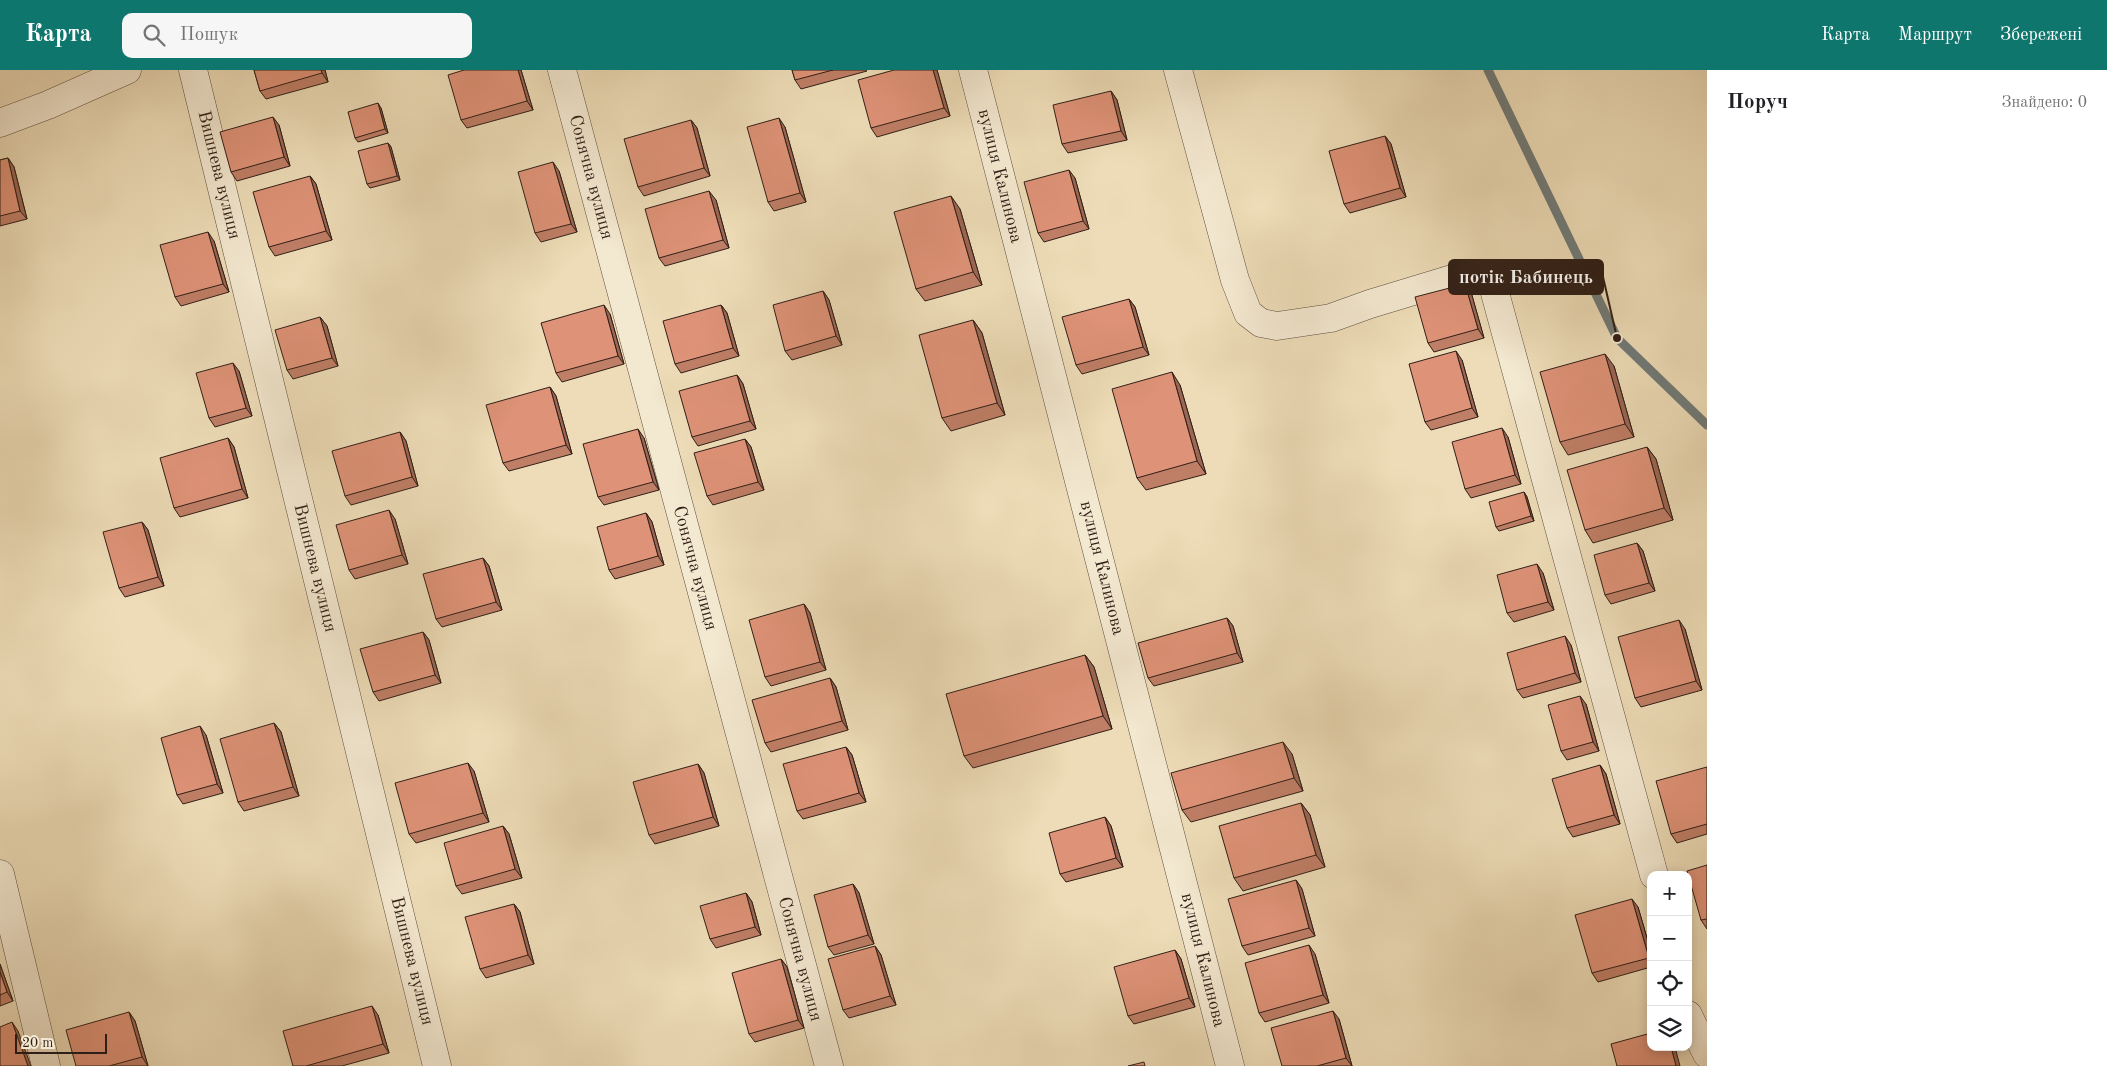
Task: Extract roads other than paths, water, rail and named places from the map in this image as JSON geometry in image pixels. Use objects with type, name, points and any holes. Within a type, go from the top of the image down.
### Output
[{"type":"street","points":[[0,123],[48,105],[126,70]]},
{"type":"street","name":"Вишнева вулиця","points":[[193,70],[437,1066]]},
{"type":"street","name":"Сонячна вулиця","points":[[562,70],[829,1066]]},
{"type":"street","name":"вулиця Калинова","points":[[973,70],[1230,1066]]},
{"type":"street","points":[[1178,70],[1235,280],[1248,313],[1261,323],[1277,326],[1331,318],[1459,277],[1481,276],[1492,282],[1653,871]]},
{"type":"street","points":[[0,874],[46,1066]]},
{"type":"street","points":[[1692,1023],[1707,1054]]},
{"type":"waterway","points":[[1488,70],[1617,338],[1707,425]]},
{"type":"place","name":"потік Бабинець","points":[[1617,338]]}]
